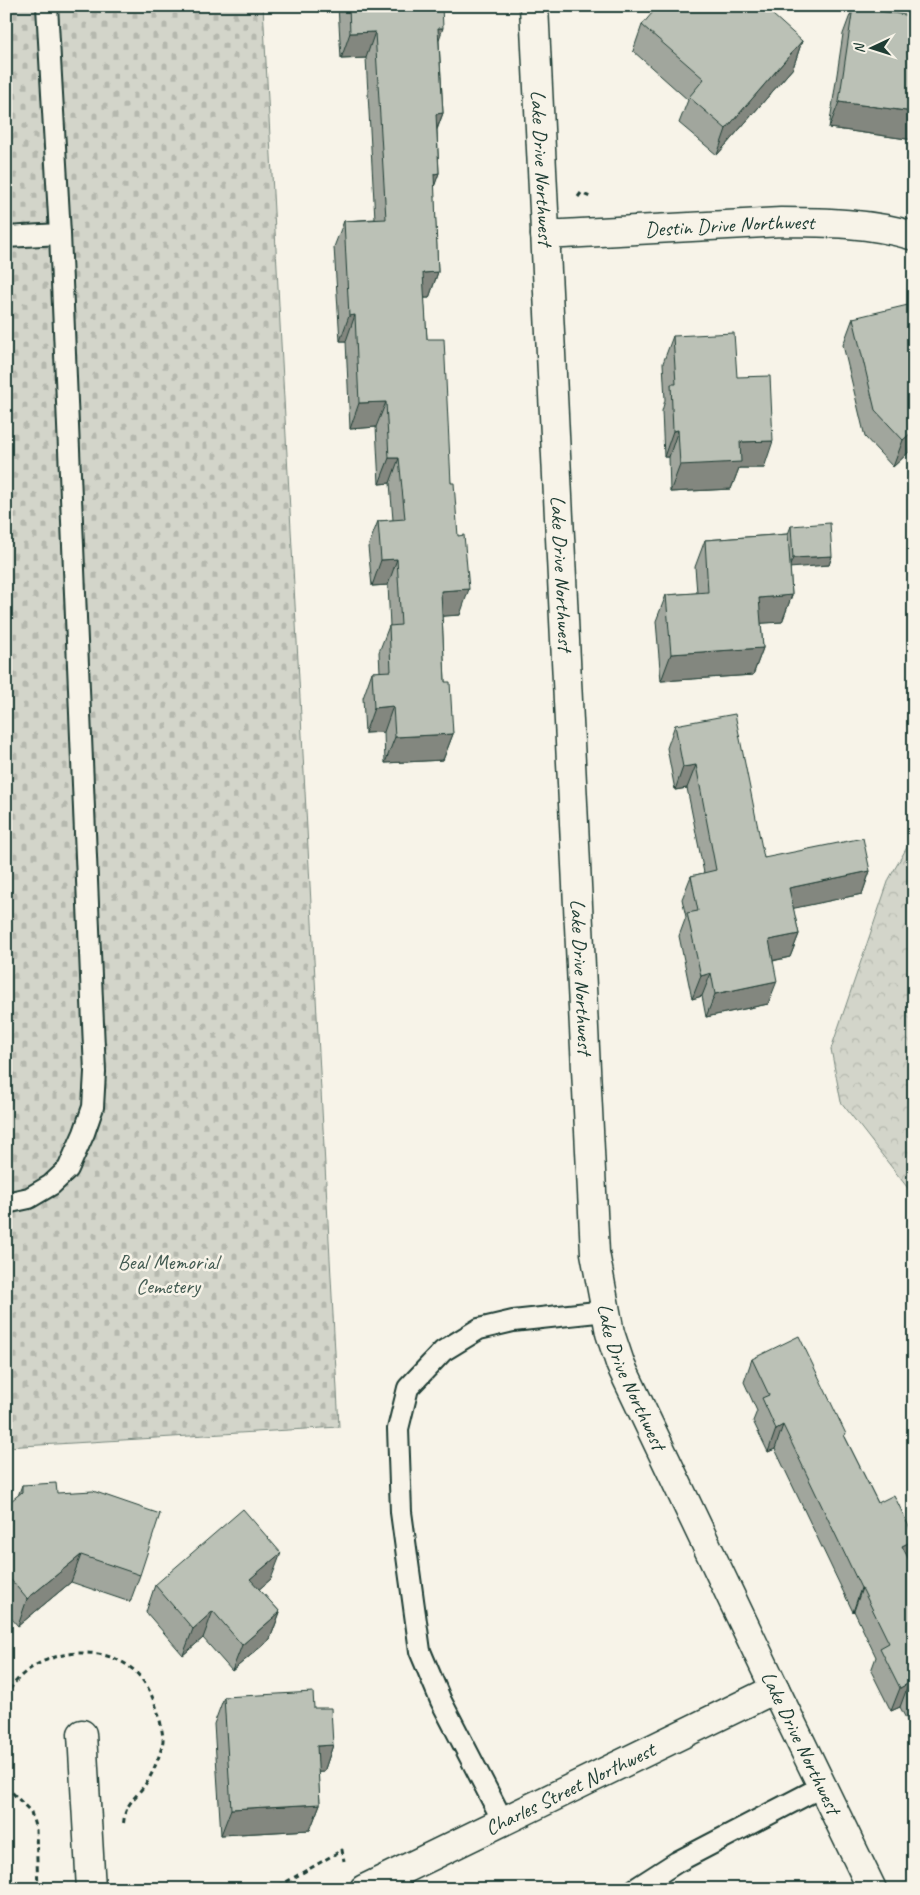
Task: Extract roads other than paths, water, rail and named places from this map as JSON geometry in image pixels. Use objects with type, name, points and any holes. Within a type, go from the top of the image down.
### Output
[{"type":"street","name":"Lake Drive Northwest","points":[[534,6],[595,1254],[610,1333],[621,1366],[872,1889]]},
{"type":"street","name":"Destin Drive Northwest","points":[[545,235],[780,222],[816,222],[894,230],[914,236]]},
{"type":"street","name":"Charles Street Northwest","points":[[371,1887],[775,1688]]},
{"type":"street","points":[[82,1734],[91,1889]]},
{"type":"lane","points":[[6,1203],[29,1198],[51,1185],[68,1168],[84,1133],[93,1107],[94,1080],[60,234],[47,6]]},
{"type":"lane","points":[[6,237],[60,234]]},
{"type":"lane","points":[[504,1821],[440,1701],[420,1651],[401,1512],[398,1429],[408,1388],[443,1351],[479,1329],[513,1321],[606,1310]]},
{"type":"lane","points":[[635,1889],[677,1862],[822,1786]]},
{"type":"park label","name":"Beal Memorial Cemetery","points":[[168,1274]]}]
